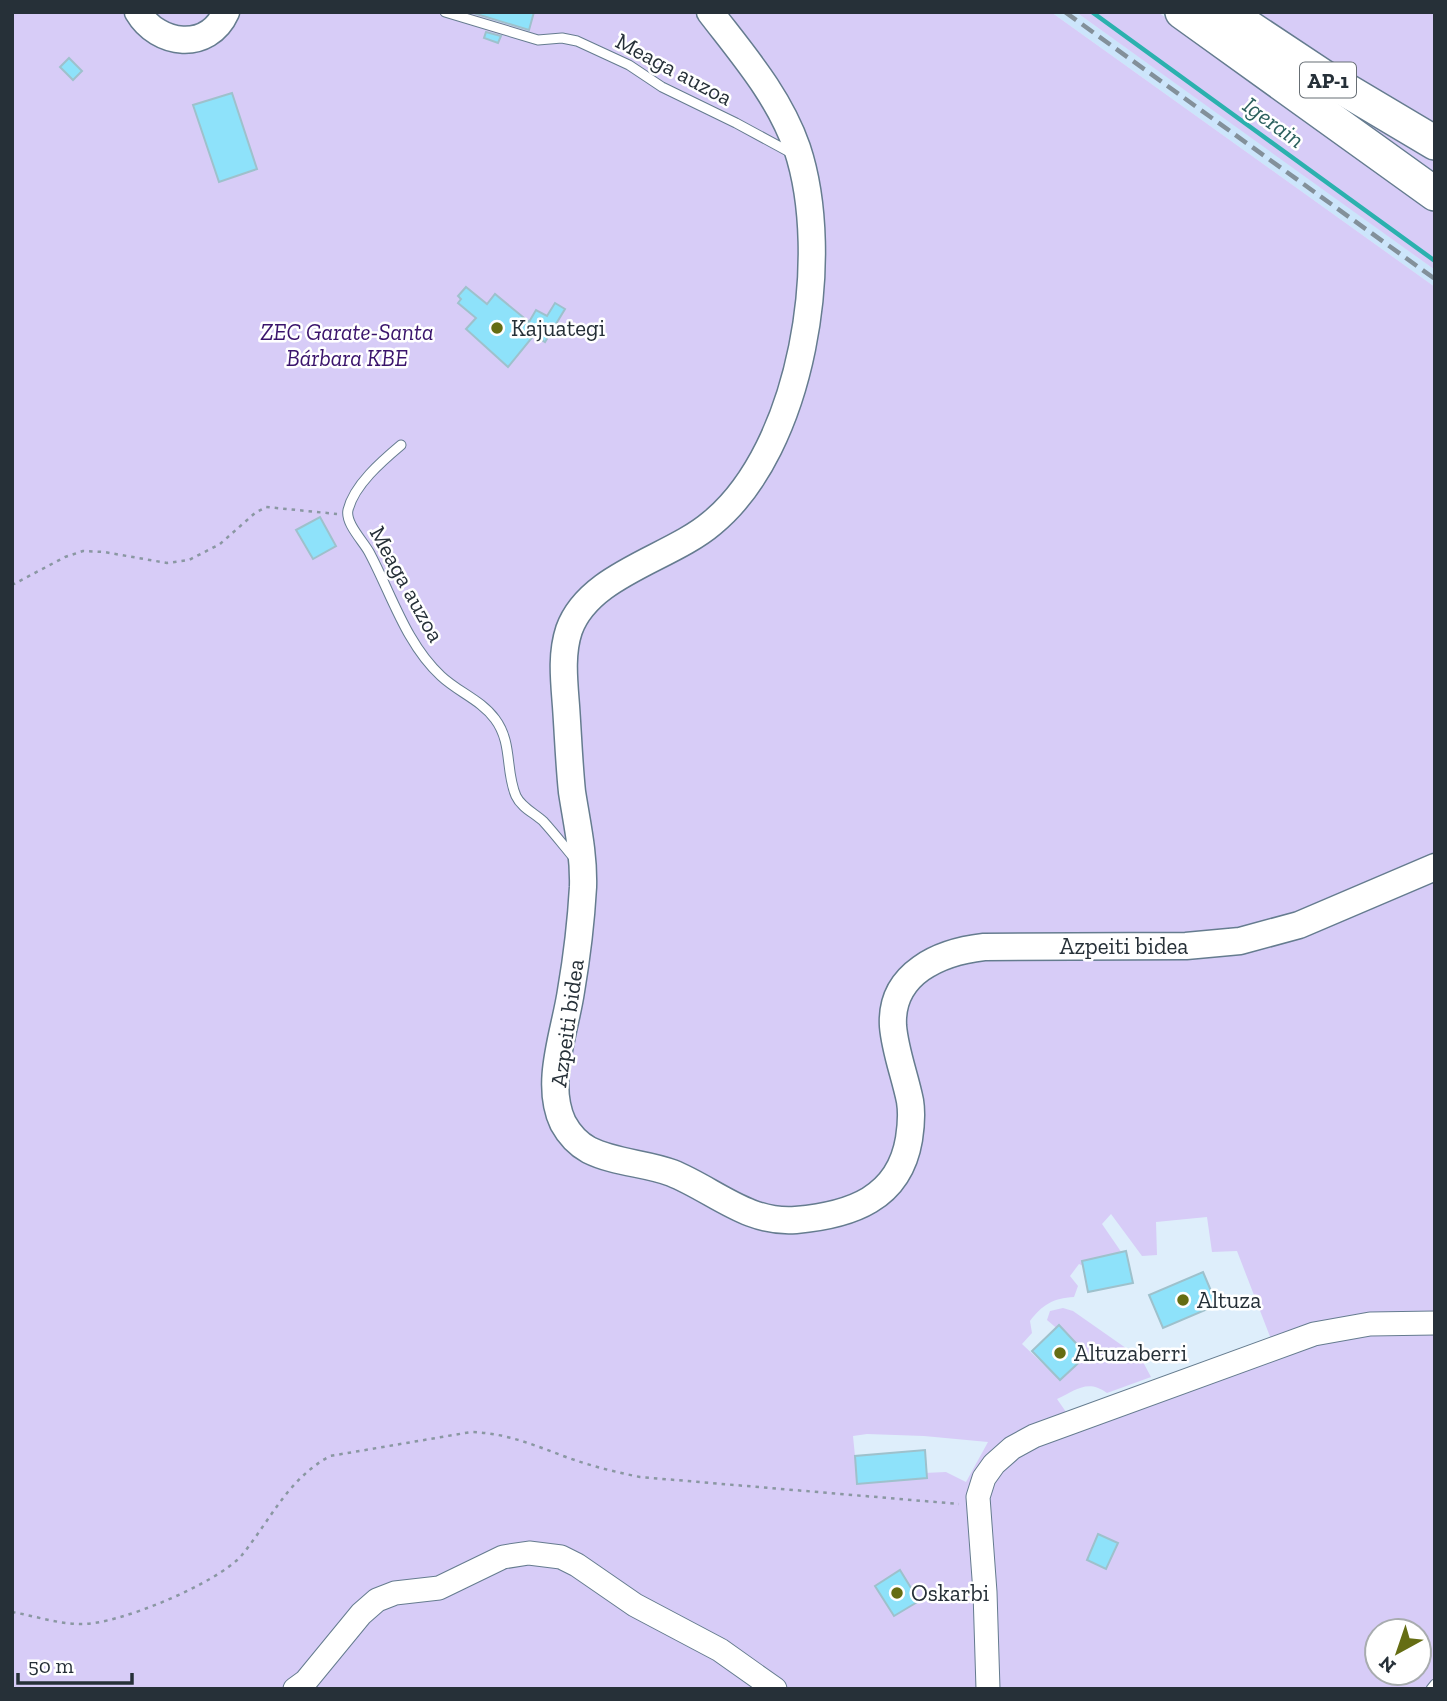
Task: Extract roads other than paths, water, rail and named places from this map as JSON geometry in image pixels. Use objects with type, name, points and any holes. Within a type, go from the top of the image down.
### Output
[{"type":"highway","name":"AP-1","points":[[1182,12],[1435,194]]},
{"type":"highway","name":"AP-1","points":[[1226,12],[1324,78],[1435,143]]},
{"type":"main road","points":[[138,12],[158,34],[183,41],[208,33],[220,23],[226,12]]},
{"type":"main road","name":"Azpeiti bidea","points":[[710,12],[767,88],[790,130],[800,157],[811,226],[807,324],[793,385],[770,446],[745,489],[717,519],[687,541],[600,590],[575,616],[568,634],[564,662],[570,775],[584,869],[577,958],[557,1071],[557,1100],[564,1125],[573,1137],[591,1151],[673,1174],[761,1217],[785,1221],[810,1218],[863,1203],[881,1194],[897,1175],[907,1149],[911,1115],[893,1029],[894,1011],[898,996],[909,979],[932,961],[953,952],[984,947],[1186,946],[1240,942],[1299,925],[1435,867]]},
{"type":"street","points":[[988,1689],[986,1599],[978,1506],[982,1484],[990,1469],[1012,1448],[1034,1437],[1314,1334],[1366,1324],[1435,1323]]},
{"type":"street","points":[[295,1689],[306,1681],[366,1608],[377,1600],[401,1592],[439,1588],[503,1557],[529,1553],[561,1557],[577,1564],[635,1605],[720,1650],[775,1689]]},
{"type":"lane","name":"Meaga auzoa","points":[[444,12],[538,40],[562,38],[576,41],[621,61],[670,91],[800,157]]},
{"type":"lane","name":"Meaga auzoa","points":[[401,445],[362,485],[350,504],[347,515],[369,552],[404,624],[426,659],[442,677],[481,705],[498,723],[507,744],[513,786],[518,799],[542,821],[584,869]]},
{"type":"lane","points":[[1431,1689],[1435,1684]]},
{"type":"waterway","name":"Igerain","points":[[1092,12],[1435,261]]},
{"type":"railway","points":[[1065,12],[1435,279]]},
{"type":"place","name":"Kajuategi","points":[[497,328]]},
{"type":"place","name":"Altuza","points":[[1183,1300]]},
{"type":"place","name":"Altuzaberri","points":[[1060,1353]]},
{"type":"place","name":"Oskarbi","points":[[897,1593]]},
{"type":"park label","name":"ZEC Garate-Santa Bárbara KBE","points":[[347,345]]}]
